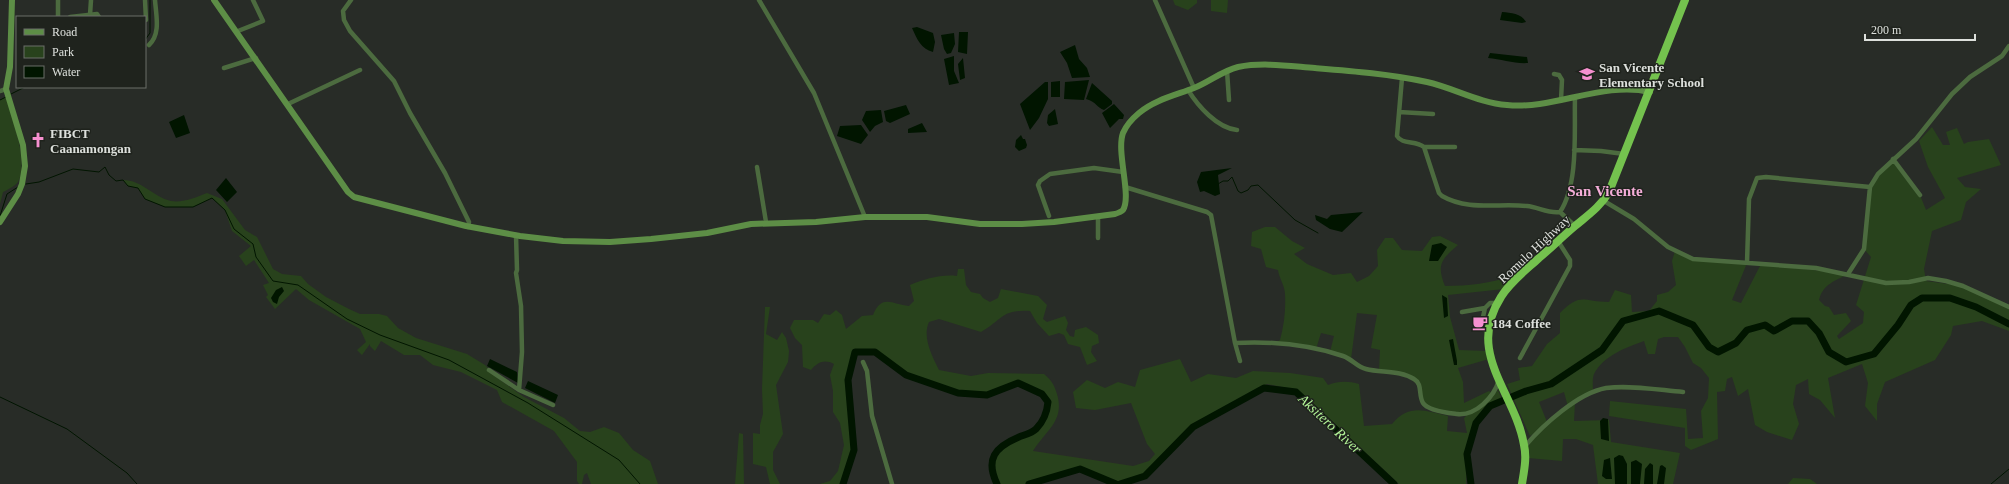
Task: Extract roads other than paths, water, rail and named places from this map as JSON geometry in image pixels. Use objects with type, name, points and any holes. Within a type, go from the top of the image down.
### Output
[{"type":"highway","name":"Romulo Highway","points":[[1522,484],[1525,466],[1525,446],[1489,353],[1488,331],[1497,304],[1512,283],[1604,201],[1616,179],[1624,154],[1650,92],[1685,0]]},
{"type":"street","points":[[0,222],[18,194],[22,184],[25,166],[23,145],[3,90],[10,67],[14,24],[12,0]]},
{"type":"street","points":[[58,0],[58,16]]},
{"type":"street","points":[[90,15],[91,0]]},
{"type":"street","points":[[145,0],[146,16]]},
{"type":"street","points":[[149,45],[153,41],[156,34],[155,0]]},
{"type":"street","points":[[214,0],[238,32],[348,192],[354,197],[468,227],[516,236],[563,241],[610,242],[651,239],[707,233],[766,222],[816,222],[865,217],[926,217],[980,224],[1022,224],[1098,216],[1121,212],[1124,208],[1125,187],[1122,140],[1128,124],[1147,107],[1236,68],[1267,64],[1357,70],[1427,82],[1474,97],[1507,105],[1562,100],[1625,90],[1650,92]]},
{"type":"street","points":[[238,32],[263,20],[253,0]]},
{"type":"street","points":[[351,0],[343,11],[347,26],[394,81],[455,193],[469,222],[468,227]]},
{"type":"street","points":[[759,0],[814,93],[865,217]]},
{"type":"street","points":[[1155,0],[1191,89],[1200,107],[1222,126],[1237,130]]},
{"type":"street","points":[[84,16],[97,14],[98,16]]},
{"type":"street","points":[[1848,274],[1864,249],[1870,187],[1878,174],[1916,139],[1952,94],[1970,77],[2002,56],[2009,46]]},
{"type":"street","points":[[224,68],[256,58]]},
{"type":"street","points":[[288,104],[360,70]]},
{"type":"street","points":[[1227,71],[1229,100]]},
{"type":"street","points":[[1554,74],[1559,75],[1562,79],[1562,100]]},
{"type":"street","points":[[1402,78],[1396,136],[1398,138],[1418,143],[1424,147],[1455,147]]},
{"type":"street","points":[[1560,212],[1570,188],[1574,150],[1576,97]]},
{"type":"street","points":[[1399,112],[1433,114]]},
{"type":"street","points":[[1424,147],[1439,193],[1446,198],[1475,206],[1525,206],[1555,213],[1560,212]]},
{"type":"street","points":[[1574,150],[1624,154]]},
{"type":"street","points":[[1893,159],[1920,195]]},
{"type":"street","points":[[757,167],[766,222]]},
{"type":"street","points":[[1049,216],[1038,185],[1050,174],[1094,168],[1123,172]]},
{"type":"street","points":[[1747,263],[1749,199],[1757,178],[1766,177],[1870,187]]},
{"type":"street","points":[[1125,187],[1207,212],[1210,215],[1235,343],[1240,361]]},
{"type":"street","points":[[1604,201],[1634,219],[1668,247],[1681,255],[1693,259],[1816,268],[1886,283],[1909,282],[1928,278],[1963,286],[2009,307]]},
{"type":"street","points":[[1560,212],[1575,226]]},
{"type":"street","points":[[1098,216],[1098,238]]},
{"type":"street","points":[[516,236],[516,273],[521,306],[522,352],[519,390]]},
{"type":"street","points":[[1520,358],[1570,266],[1570,260],[1558,241]]},
{"type":"street","points":[[1488,331],[1483,329],[1481,326],[1485,308],[1490,303],[1497,304]]},
{"type":"street","points":[[1462,312],[1485,308]]},
{"type":"street","points":[[1235,343],[1283,342],[1344,356],[1366,369],[1404,375],[1417,381],[1420,386],[1421,399],[1428,407],[1456,414],[1470,412],[1486,401],[1496,391],[1499,381]]},
{"type":"street","points":[[863,362],[867,371],[872,416],[892,484]]},
{"type":"street","points":[[489,370],[519,390],[553,405]]},
{"type":"street","points":[[1525,446],[1541,427],[1562,411],[1600,390],[1609,388],[1642,388],[1683,392]]},
{"type":"water","points":[[1502,12],[1519,15],[1526,22],[1522,23],[1500,20]]},
{"type":"water","points":[[917,27],[933,33],[935,42],[933,52],[925,49],[918,40],[912,28]]},
{"type":"water","points":[[959,32],[968,32],[967,54],[958,52]]},
{"type":"water","points":[[954,33],[955,44],[951,53],[947,54],[944,49],[941,35]]},
{"type":"water","points":[[1075,45],[1079,59],[1087,68],[1090,77],[1072,78],[1067,63],[1060,52]]},
{"type":"water","points":[[1490,53],[1527,57],[1528,63],[1518,63],[1488,58]]},
{"type":"water","points":[[954,56],[954,71],[959,83],[949,85],[944,59]]},
{"type":"water","points":[[963,58],[965,78],[960,80],[958,64]]},
{"type":"water","points":[[1089,80],[1084,100],[1064,99],[1065,82]]},
{"type":"water","points":[[1060,81],[1060,97],[1051,97],[1051,82]]},
{"type":"water","points":[[1045,82],[1048,82],[1048,99],[1039,118],[1030,130],[1020,104]]},
{"type":"water","points":[[1092,83],[1112,101],[1112,104],[1104,110],[1086,99]]},
{"type":"water","points":[[1114,104],[1124,115],[1123,119],[1119,119],[1110,128],[1102,113]]},
{"type":"water","points":[[906,105],[910,114],[890,123],[886,121],[884,111]]},
{"type":"water","points":[[1055,109],[1058,124],[1049,126],[1047,123],[1048,115]]},
{"type":"water","points":[[881,110],[883,122],[875,126],[870,132],[862,120],[866,111]]},
{"type":"water","points":[[184,115],[190,133],[176,138],[169,122]]},
{"type":"water","points":[[922,123],[927,132],[908,133],[908,129]]},
{"type":"water","points":[[861,125],[868,135],[861,144],[837,136],[840,126]]},
{"type":"water","points":[[1021,135],[1023,139],[1025,139],[1027,145],[1026,148],[1019,151],[1015,147],[1016,140]]},
{"type":"water","points":[[1232,168],[1218,175],[1220,194],[1215,196],[1204,191],[1200,192],[1197,182],[1201,172]]},
{"type":"water","points":[[226,178],[237,192],[227,202],[216,190]]},
{"type":"water","points":[[1363,212],[1342,232],[1330,229],[1316,220],[1315,215],[1327,219],[1331,215]]},
{"type":"water","points":[[1441,243],[1447,247],[1438,261],[1429,261],[1432,245]]},
{"type":"water","points":[[282,287],[284,291],[279,297],[277,304],[273,302],[271,298],[276,290]]},
{"type":"water","points":[[1442,295],[1447,298],[1448,316],[1444,318]]},
{"type":"water","points":[[1453,339],[1457,365],[1454,365],[1449,340]]},
{"type":"water","points":[[490,359],[517,372],[518,383],[487,366]]},
{"type":"water","points":[[528,381],[558,395],[555,403],[525,388]]},
{"type":"water","points":[[1603,418],[1608,419],[1609,441],[1601,439],[1600,421]]},
{"type":"water","points":[[1619,455],[1623,456],[1627,464],[1627,484],[1615,484],[1614,458]]},
{"type":"water","points":[[1610,458],[1612,479],[1606,479],[1602,476],[1604,460]]},
{"type":"water","points":[[1636,460],[1642,464],[1640,484],[1631,484],[1631,462]]},
{"type":"water","points":[[1650,463],[1653,465],[1653,484],[1644,484],[1645,469]]},
{"type":"water","points":[[1662,465],[1666,468],[1664,484],[1657,484],[1660,466]]},
{"type":"waterway","points":[[146,39],[150,33],[150,0]]},
{"type":"waterway","points":[[11,94],[23,88]]},
{"type":"waterway","points":[[0,100],[6,97]]},
{"type":"waterway","points":[[26,184],[39,182],[73,169],[99,172],[105,167],[109,175],[116,181],[123,180],[128,186],[138,188],[145,199],[165,207],[193,207],[212,198],[225,210],[234,229],[253,244],[256,257],[273,281],[298,285],[347,319],[380,335],[449,360],[528,403],[619,460],[640,484]]},
{"type":"waterway","points":[[1218,184],[1223,181],[1228,181],[1232,177],[1238,191],[1241,193],[1248,190],[1251,186],[1258,185],[1295,220],[1318,233]]},
{"type":"waterway","points":[[0,216],[7,194],[18,187]]},
{"type":"waterway","name":"Aksitero River","points":[[1471,484],[1467,454],[1476,423],[1490,406],[1526,391],[1551,384],[1602,350],[1623,321],[1659,311],[1693,325],[1709,347],[1718,352],[1736,343],[1747,330],[1765,325],[1774,331],[1792,321],[1808,321],[1819,333],[1829,352],[1846,362],[1874,354],[1898,325],[1911,305],[1922,298],[1950,298],[1976,307],[2009,324]]},
{"type":"waterway","name":"Aksitero River","points":[[843,484],[854,450],[848,380],[855,352],[875,352],[906,375],[958,393],[987,395],[1018,383],[1042,394],[1048,402],[1045,417],[1039,426],[1032,432],[1004,445],[994,455],[992,468],[997,484]]},
{"type":"waterway","name":"Aksitero River","points":[[1120,484],[1145,476],[1193,427],[1264,388],[1296,392],[1394,484]]},
{"type":"waterway","points":[[0,397],[67,429],[127,473],[137,484]]},
{"type":"waterway","name":"Aksitero River","points":[[1029,484],[1080,469],[1116,484]]},
{"type":"waterway","points":[[1991,484],[2009,469]]},
{"type":"place","name":"San Vicente Elementary School","points":[[1587,74]]},
{"type":"place","name":"FIBCT Caanamongan","points":[[38,140]]},
{"type":"place","name":"184 Coffee","points":[[1480,323]]},
{"type":"district","name":"San Vicente","points":[[1605,191]]}]
